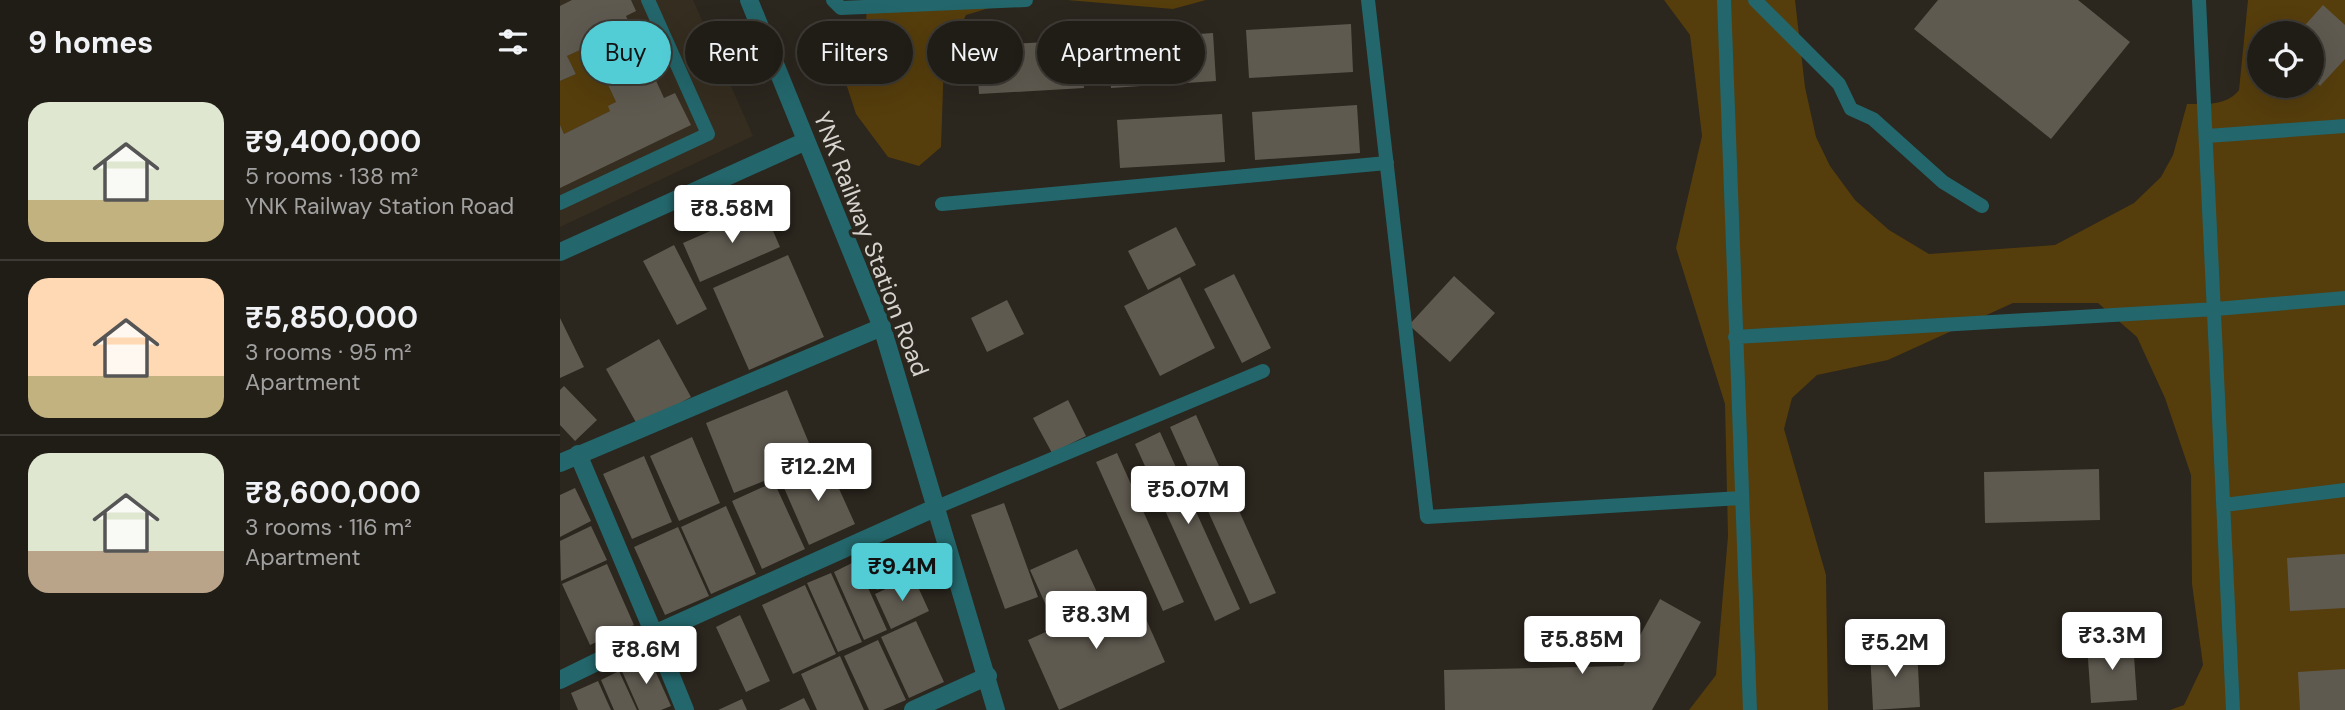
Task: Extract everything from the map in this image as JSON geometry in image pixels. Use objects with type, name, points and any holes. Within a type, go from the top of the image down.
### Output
[{"type":"street","name":"YNK Railway Station Road","points":[[749,0],[882,327],[996,710]]},
{"type":"street","points":[[560,252],[806,141]]},
{"type":"street","points":[[560,463],[882,327]]},
{"type":"street","points":[[578,454],[685,710]]},
{"type":"street","points":[[560,680],[654,634],[937,507]]},
{"type":"street","points":[[913,710],[988,676]]},
{"type":"lane","points":[[560,203],[708,134],[649,0]]},
{"type":"lane","points":[[833,0],[841,8],[1026,0]]},
{"type":"lane","points":[[1368,0],[1427,517],[1741,498]]},
{"type":"lane","points":[[1724,0],[1750,710]]},
{"type":"lane","points":[[1755,0],[1839,84],[1851,109],[1873,119],[1943,182],[1982,206]]},
{"type":"lane","points":[[2199,0],[2216,309],[2233,710]]},
{"type":"lane","points":[[2207,136],[2345,126]]},
{"type":"lane","points":[[942,204],[1387,163]]},
{"type":"lane","points":[[1735,337],[2216,309],[2345,298]]},
{"type":"lane","points":[[937,507],[1263,371]]},
{"type":"lane","points":[[2224,505],[2345,490]]},
{"type":"shaded area","points":[[560,0],[693,0],[702,21],[685,21],[685,84],[730,84],[753,136],[560,227]]},
{"type":"shaded area","points":[[867,0],[1016,0],[966,15],[963,21],[927,21],[927,84],[943,84],[941,147],[919,166],[888,157],[856,114],[846,84],[913,84],[913,21],[866,21]]},
{"type":"shaded area","points":[[1067,0],[1206,0],[1173,9]]},
{"type":"shaded area","points":[[1664,0],[1795,0],[1805,87],[1816,137],[1830,166],[1855,200],[1889,230],[1929,254],[2055,245],[2134,203],[2161,177],[2173,155],[2187,104],[2222,101],[2239,90],[2248,0],[2345,0],[2345,710],[2170,710],[2184,705],[2203,665],[2192,584],[2191,475],[2165,398],[2137,337],[2098,303],[2013,303],[1888,360],[1817,375],[1792,398],[1784,429],[1826,575],[1828,710],[1689,710],[1716,675],[1728,536],[1725,404],[1676,248],[1702,136],[1690,35]]},
{"type":"shaded area","points":[[580,50],[581,84],[608,84],[616,102],[610,111],[564,134],[560,126],[560,81],[576,74],[567,56]]},
{"type":"building","points":[[572,0],[631,0],[636,11],[626,16],[628,21],[581,21],[581,52],[567,56],[576,74],[560,81],[560,6]]},
{"type":"building","points":[[1938,0],[2078,0],[2130,42],[2051,139],[1914,29]]},
{"type":"building","points":[[2323,5],[2345,25],[2345,59],[2324,82],[2324,21],[2309,21]]},
{"type":"building","points":[[1351,24],[1353,72],[1249,78],[1246,30]]},
{"type":"building","points":[[1213,33],[1216,81],[1205,82],[1205,34]]},
{"type":"building","points":[[1023,43],[1037,43],[1037,84],[1084,84],[1084,88],[979,94],[978,84],[1023,84]]},
{"type":"building","points":[[608,84],[658,84],[664,98],[675,93],[691,125],[560,188],[560,125],[564,134],[610,111],[608,106],[616,102]]},
{"type":"building","points":[[1111,84],[1171,84],[1111,88]]},
{"type":"building","points":[[1357,105],[1360,153],[1255,160],[1252,112]]},
{"type":"building","points":[[1222,114],[1225,162],[1120,168],[1117,120]]},
{"type":"building","points":[[763,208],[780,247],[700,282],[683,243]]},
{"type":"building","points":[[1176,227],[1196,265],[1148,290],[1128,251]]},
{"type":"building","points":[[674,245],[707,309],[677,325],[643,261]]},
{"type":"building","points":[[788,255],[824,337],[749,370],[713,288]]},
{"type":"building","points":[[1234,274],[1271,348],[1242,363],[1204,289]]},
{"type":"building","points":[[1454,276],[1495,313],[1450,362],[1409,325]]},
{"type":"building","points":[[1180,277],[1215,348],[1160,376],[1124,306]]},
{"type":"building","points":[[1007,300],[1024,334],[987,352],[971,318]]},
{"type":"building","points":[[560,318],[584,367],[560,378]]},
{"type":"building","points":[[659,339],[691,397],[638,426],[606,369]]},
{"type":"building","points":[[564,386],[597,420],[575,441],[560,425],[560,390]]},
{"type":"building","points":[[787,390],[816,460],[734,493],[706,423]]},
{"type":"building","points":[[1068,400],[1086,436],[1052,453],[1033,418]]},
{"type":"building","points":[[1196,415],[1276,593],[1250,604],[1170,427]]},
{"type":"building","points":[[1160,432],[1240,609],[1215,621],[1135,444]]},
{"type":"building","points":[[692,437],[720,503],[679,521],[650,456]]},
{"type":"building","points":[[1117,453],[1184,602],[1163,611],[1096,462]]},
{"type":"building","points":[[644,456],[672,522],[632,539],[603,474]]},
{"type":"building","points":[[826,460],[855,524],[809,545],[781,481]]},
{"type":"building","points":[[2099,469],[2100,520],[1985,523],[1984,472]]},
{"type":"building","points":[[774,482],[805,549],[762,569],[732,501]]},
{"type":"building","points":[[575,488],[591,521],[560,537],[560,495]]},
{"type":"building","points":[[1004,503],[1038,597],[1005,609],[971,515]]},
{"type":"building","points":[[726,506],[756,574],[711,594],[681,527]]},
{"type":"building","points":[[591,526],[607,560],[561,581],[560,541]]},
{"type":"building","points":[[678,527],[709,596],[665,615],[634,547]]},
{"type":"building","points":[[887,545],[902,578],[877,590],[862,556]]},
{"type":"building","points":[[1077,549],[1101,601],[1054,623],[1030,570]]},
{"type":"building","points":[[2345,554],[2345,608],[2290,611],[2287,558]]},
{"type":"building","points":[[856,561],[887,630],[864,640],[834,572]]},
{"type":"building","points":[[607,564],[634,625],[590,645],[562,584]]},
{"type":"building","points":[[831,573],[862,642],[838,652],[807,583]]},
{"type":"building","points":[[913,576],[929,611],[891,629],[875,594]]},
{"type":"building","points":[[805,585],[836,654],[793,674],[762,605]]},
{"type":"building","points":[[1134,592],[1165,662],[1059,710],[1028,640]]},
{"type":"building","points":[[1660,599],[1701,622],[1652,710],[1445,710],[1444,670],[1623,666]]},
{"type":"building","points":[[740,615],[770,681],[746,692],[716,627]]},
{"type":"building","points":[[916,621],[944,682],[909,698],[881,637]]},
{"type":"building","points":[[878,640],[906,700],[883,710],[869,710],[844,656]]},
{"type":"building","points":[[2133,641],[2137,700],[2091,703],[2087,644]]},
{"type":"building","points":[[1917,647],[1920,707],[1873,710],[1870,651]]},
{"type":"building","points":[[840,656],[864,710],[817,710],[801,674]]},
{"type":"building","points":[[649,657],[671,706],[661,710],[639,710],[621,669]]},
{"type":"building","points":[[2345,669],[2345,710],[2300,710],[2298,672]]},
{"type":"building","points":[[619,671],[637,710],[614,710],[601,680]]},
{"type":"building","points":[[598,681],[611,710],[578,710],[571,693]]},
{"type":"building","points":[[804,698],[810,710],[779,710]]},
{"type":"building","points":[[742,699],[747,710],[718,710]]}]
